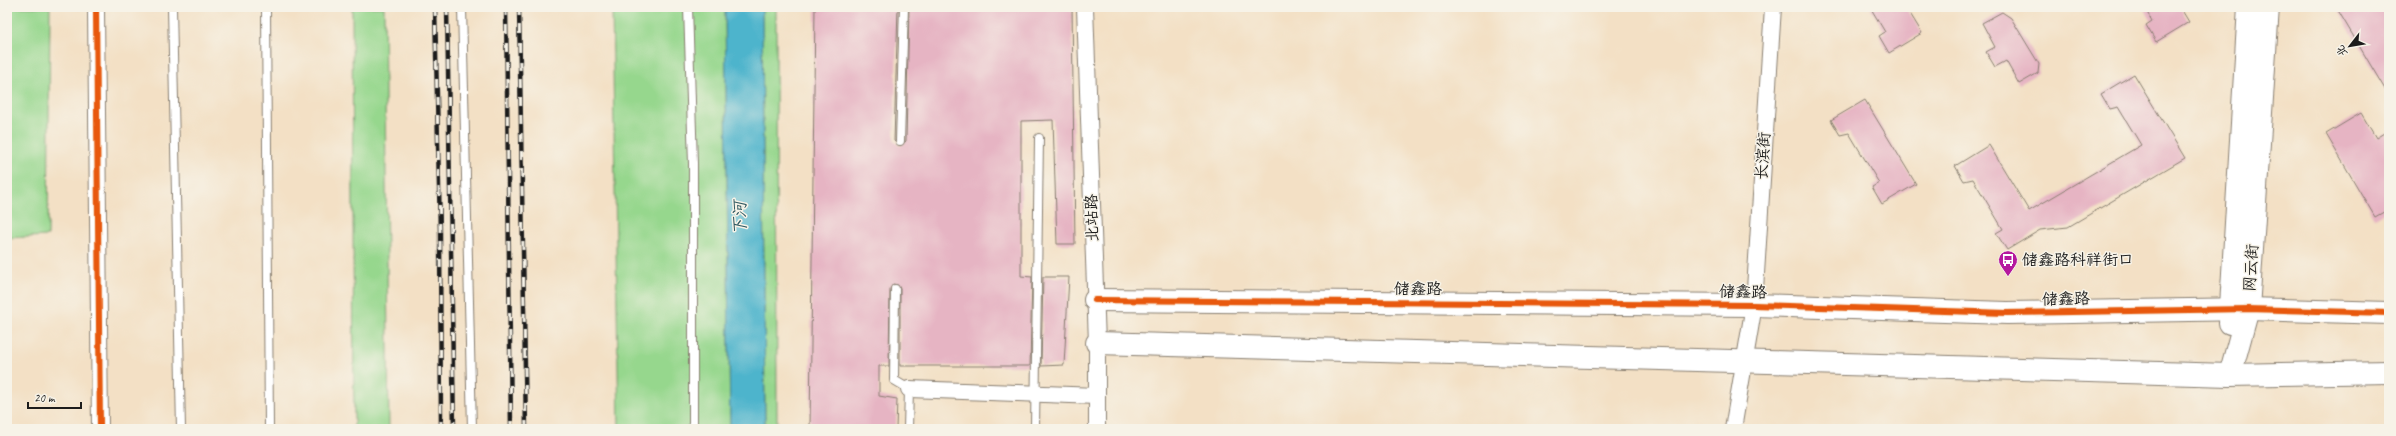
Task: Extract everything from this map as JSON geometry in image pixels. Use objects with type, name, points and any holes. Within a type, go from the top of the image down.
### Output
[{"type":"street","points":[[96,7],[100,429]]},
{"type":"street","name":"北站路","points":[[1085,7],[1097,343],[1097,429]]},
{"type":"street","name":"长滨街","points":[[1734,429],[1754,305],[1773,7]]},
{"type":"street","name":"网云街","points":[[2239,309],[2249,7]]},
{"type":"street","name":"网云街","points":[[2230,375],[2239,309],[2268,7]]},
{"type":"street","name":"储鑫路","points":[[1095,300],[1754,305],[2008,313],[2239,309],[2389,313]]},
{"type":"street","points":[[1097,343],[2230,375],[2389,372]]},
{"type":"street","points":[[908,389],[1097,396]]},
{"type":"lane","points":[[172,7],[181,429]]},
{"type":"lane","points":[[266,7],[269,429]]},
{"type":"lane","points":[[462,7],[472,429]]},
{"type":"lane","points":[[688,7],[693,164],[693,429]]},
{"type":"lane","points":[[900,141],[904,7]]},
{"type":"lane","points":[[1036,429],[1039,138]]},
{"type":"lane","points":[[895,289],[894,380],[908,389],[908,429]]},
{"type":"green space","points":[[7,7],[50,7],[48,236],[7,238]]},
{"type":"green space","points":[[352,7],[384,7],[389,429],[354,429]]},
{"type":"green space","points":[[612,7],[725,7],[730,429],[619,429]]},
{"type":"green space","points":[[762,7],[776,7],[777,429],[765,429]]},
{"type":"water","name":"下河","points":[[725,7],[762,7],[765,429],[730,429]]},
{"type":"building","points":[[815,7],[898,7],[894,141],[900,146],[906,141],[909,7],[1072,7],[1075,244],[1057,244],[1053,120],[1021,121],[1021,276],[1032,277],[1030,366],[900,366],[900,289],[898,285],[893,284],[890,289],[889,366],[879,366],[879,396],[897,399],[896,429],[810,429]]},
{"type":"building","points":[[1870,7],[1906,7],[1922,33],[1889,53],[1879,36],[1885,32]]},
{"type":"building","points":[[2144,7],[2180,7],[2189,22],[2156,42],[2146,25],[2152,21]]},
{"type":"building","points":[[2336,7],[2384,7],[2389,16],[2389,96]]},
{"type":"building","points":[[2002,12],[2011,18],[2039,64],[2038,73],[2019,84],[2006,61],[1995,67],[1986,52],[1995,47],[1982,23]]},
{"type":"building","points":[[2134,74],[2185,158],[2068,227],[2040,230],[2007,250],[1996,233],[2003,229],[1973,179],[1964,181],[1955,166],[1989,145],[2029,211],[2141,145],[2118,107],[2110,109],[2101,94]]},
{"type":"building","points":[[1865,100],[1916,184],[1882,204],[1872,187],[1879,183],[1849,133],[1840,135],[1831,120]]},
{"type":"building","points":[[2361,113],[2376,138],[2384,133],[2389,141],[2389,209],[2375,217],[2326,134]]},
{"type":"building","points":[[1043,277],[1069,277],[1064,365],[1041,366]]},
{"type":"railway","points":[[435,7],[440,232],[441,429]]},
{"type":"railway","points":[[447,7],[454,429]]},
{"type":"railway","points":[[506,7],[511,429]]},
{"type":"railway","points":[[519,7],[526,429]]},
{"type":"cycle path","points":[[96,7],[100,429]]},
{"type":"cycle path","points":[[1095,300],[1754,305],[2007,313],[2248,309],[2389,313]]},
{"type":"place","name":"储鑫路科祥街口","points":[[2008,277]]}]
